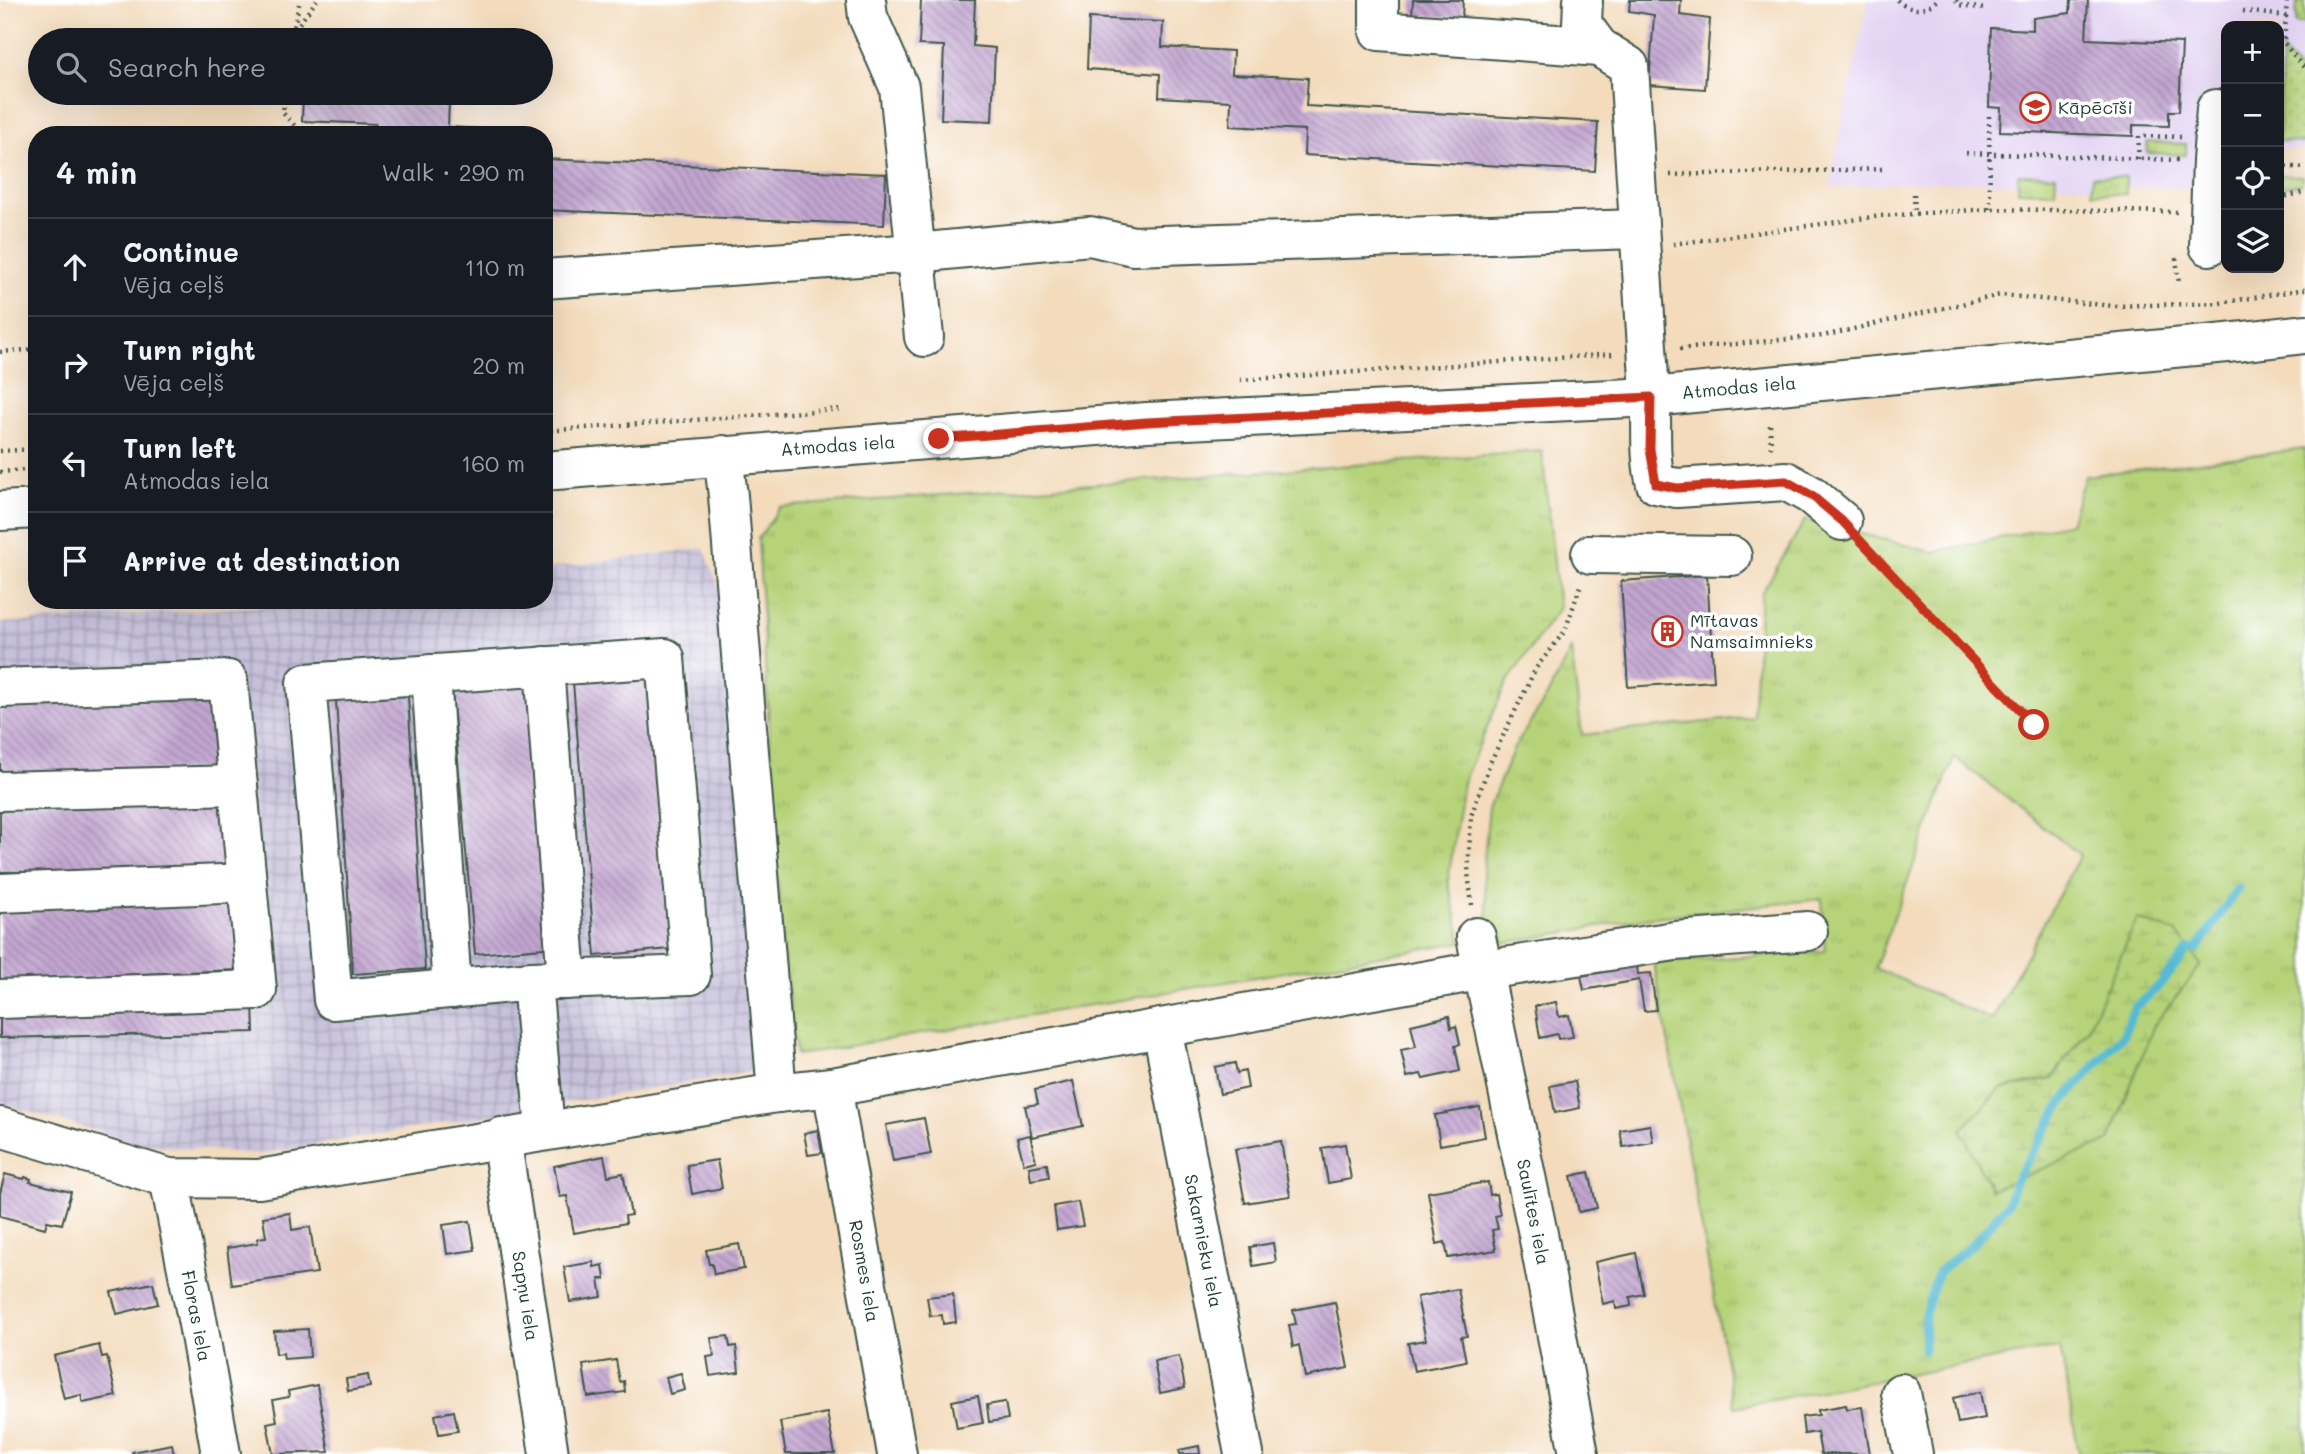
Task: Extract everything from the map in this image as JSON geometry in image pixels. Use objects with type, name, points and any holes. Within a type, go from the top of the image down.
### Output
[{"type":"street","points":[[866,0],[868,17],[900,87],[924,337]]},
{"type":"street","points":[[1379,0],[1379,31],[1599,47]]},
{"type":"street","points":[[1583,0],[1582,24],[1599,47],[1629,66],[1638,235],[1651,397],[1650,449],[1656,484],[1677,488],[1786,481],[1811,495],[1842,521]]},
{"type":"street","points":[[2210,229],[2216,109]]},
{"type":"street","points":[[553,278],[916,253],[1090,236],[1133,246],[1638,235]]},
{"type":"street","points":[[553,260],[591,276]]},
{"type":"street","name":"Atmodas iela","points":[[553,470],[723,454],[1147,422],[1651,397],[2227,344],[2305,334]]},
{"type":"street","points":[[723,454],[729,496],[777,1093]]},
{"type":"street","points":[[0,511],[28,509]]},
{"type":"street","points":[[1591,554],[1732,556]]},
{"type":"street","points":[[665,658],[691,975],[549,981],[334,1000],[306,684],[544,666],[665,658]]},
{"type":"street","points":[[544,666],[549,981],[545,1130]]},
{"type":"street","points":[[431,674],[452,989]]},
{"type":"street","points":[[0,688],[228,680],[257,990],[0,999]]},
{"type":"street","points":[[0,791],[238,785]]},
{"type":"street","points":[[0,893],[247,883]]},
{"type":"street","points":[[0,1126],[169,1178],[259,1178],[777,1093],[831,1087],[1162,1028],[1480,954],[1808,931]]},
{"type":"street","name":"Saulītes iela","points":[[1480,954],[1538,1234],[1579,1454]]},
{"type":"street","name":"Sakarnieku iela","points":[[1162,1028],[1244,1454]]},
{"type":"street","name":"Rosmes iela","points":[[831,1087],[897,1454]]},
{"type":"street","name":"Sapņu iela","points":[[501,1137],[549,1454]]},
{"type":"street","name":"Floras iela","points":[[169,1178],[221,1454]]},
{"type":"street","points":[[1901,1394],[1913,1454]]},
{"type":"path","points":[[293,28],[300,0]]},
{"type":"path","points":[[296,28],[317,0]]},
{"type":"path","points":[[1897,0],[1905,7],[1913,9],[1930,6],[1937,0]]},
{"type":"path","points":[[1956,0],[1959,5],[1984,9]]},
{"type":"path","points":[[2287,0],[2284,43],[2305,69]]},
{"type":"path","points":[[2243,11],[2286,16]]},
{"type":"path","points":[[284,105],[283,113],[295,126]]},
{"type":"path","points":[[1989,116],[1990,209]]},
{"type":"path","points":[[1966,153],[2212,161]]},
{"type":"path","points":[[2284,166],[2305,168]]},
{"type":"path","points":[[1636,176],[1883,169]]},
{"type":"path","points":[[2284,197],[2305,192]]},
{"type":"path","points":[[1914,194],[1915,215]]},
{"type":"path","points":[[1638,235],[1669,244],[1867,218],[1990,209],[2210,229]]},
{"type":"path","points":[[1237,380],[1646,352],[1823,336],[2000,295],[2114,306],[2220,303],[2305,289]]},
{"type":"path","points":[[0,352],[28,350]]},
{"type":"path","points":[[553,430],[847,409]]},
{"type":"path","points":[[0,451],[28,449]]},
{"type":"path","points":[[0,472],[28,470]]},
{"type":"path","points":[[1842,521],[2034,725]]},
{"type":"path","points":[[1480,954],[1468,873],[1471,816],[1490,764],[1536,668],[1565,631],[1591,554]]},
{"type":"shaded area","name":"Kāpēcīši","points":[[1868,0],[2305,0],[2305,150],[2284,149],[2284,21],[2221,21],[2221,190],[1962,182],[1832,188],[1833,165]]},
{"type":"shaded area","points":[[704,548],[735,629],[761,1016],[756,1071],[259,1154],[140,1144],[0,1103],[0,623],[219,609],[553,609],[553,568]]},
{"type":"green space","points":[[2297,0],[2305,0],[2305,23],[2296,23]]},
{"type":"green space","points":[[2284,52],[2305,78],[2305,143],[2284,141]]},
{"type":"green space","points":[[2147,142],[2186,144],[2186,155],[2147,153]]},
{"type":"green space","points":[[2018,174],[2056,175],[2055,192],[2018,191]]},
{"type":"green space","points":[[2284,175],[2302,176],[2302,184],[2284,186]]},
{"type":"green space","points":[[2092,176],[2126,177],[2126,194],[2092,193]]},
{"type":"green space","points":[[2305,449],[2305,1454],[2079,1454],[2060,1347],[1734,1407],[1654,963],[1825,951],[1822,899],[1645,918],[1505,943],[1489,929],[1483,870],[1489,807],[1514,748],[1546,698],[1571,649],[1582,735],[1753,717],[1761,594],[1805,520],[1934,552],[2070,523],[2085,476]],"holes":[[[1954,757],[2080,855],[1992,1020],[1875,968]],[[2137,920],[2200,965],[2154,1025],[2109,1141],[2000,1089],[2051,1079],[2088,1029]]]},
{"type":"green space","points":[[1542,451],[1559,608],[1506,684],[1463,782],[1448,881],[1462,942],[796,1055],[781,938],[758,539],[780,507]]},
{"type":"green space","points":[[2137,919],[2176,932],[2201,965],[2154,1025],[2109,1141],[1991,1190],[1961,1130],[2000,1089],[2052,1079],[2088,1029]]},
{"type":"building","points":[[921,0],[975,0],[973,46],[995,48],[992,121],[941,119],[944,46],[919,45]]},
{"type":"building","points":[[1413,0],[1463,0],[1462,18],[1412,15]]},
{"type":"building","points":[[1630,0],[1681,0],[1680,15],[1710,19],[1705,89],[1649,85],[1654,15],[1629,11]]},
{"type":"building","points":[[2071,0],[2088,0],[2086,39],[2182,43],[2179,111],[2169,111],[2169,126],[2133,125],[2133,136],[2000,131],[2001,108],[1989,107],[1991,28],[2033,30],[2033,18],[2070,13]]},
{"type":"building","points":[[1089,18],[1163,22],[1162,47],[1233,51],[1232,74],[1308,78],[1306,106],[1598,122],[1595,171],[1304,155],[1305,130],[1230,126],[1231,101],[1159,97],[1160,74],[1087,69]]},
{"type":"building","points":[[303,105],[449,105],[448,126],[376,126],[302,121]]},
{"type":"building","points":[[553,159],[886,174],[884,225],[553,210]]},
{"type":"building","name":"Mītavas Namsaimnieks","points":[[1707,575],[1714,681],[1628,687],[1621,581]]},
{"type":"building","points":[[647,675],[670,949],[595,956],[573,682]]},
{"type":"building","points":[[532,686],[555,947],[475,954],[452,692]]},
{"type":"building","points":[[408,696],[425,969],[353,974],[336,700]]},
{"type":"building","points":[[221,698],[224,767],[0,774],[0,705]]},
{"type":"building","points":[[228,803],[229,871],[0,872],[0,805]]},
{"type":"building","points":[[233,901],[236,970],[0,980],[0,910]]},
{"type":"building","points":[[1637,966],[1638,974],[1651,973],[1656,1010],[1644,1011],[1639,980],[1584,990],[1581,976]]},
{"type":"building","points":[[1556,1002],[1559,1017],[1569,1015],[1573,1037],[1558,1039],[1557,1034],[1540,1038],[1535,1006]]},
{"type":"building","points":[[253,1003],[254,1032],[0,1038],[0,1010]]},
{"type":"building","points":[[1449,1016],[1451,1028],[1456,1026],[1460,1044],[1455,1046],[1460,1071],[1423,1079],[1421,1074],[1407,1077],[1401,1050],[1416,1047],[1411,1025]]},
{"type":"building","points":[[1235,1063],[1237,1073],[1245,1071],[1248,1088],[1220,1094],[1215,1067]]},
{"type":"building","points":[[1073,1081],[1083,1126],[1032,1137],[1025,1106],[1038,1104],[1035,1090]]},
{"type":"building","points":[[1575,1081],[1580,1108],[1555,1113],[1550,1086]]},
{"type":"building","points":[[1480,1107],[1485,1137],[1440,1145],[1435,1115]]},
{"type":"building","points":[[924,1118],[931,1154],[893,1161],[886,1125]]},
{"type":"building","points":[[1650,1125],[1653,1142],[1623,1147],[1620,1130]]},
{"type":"building","points":[[818,1130],[822,1153],[808,1155],[804,1133]]},
{"type":"building","points":[[1030,1135],[1036,1161],[1024,1164],[1017,1138]]},
{"type":"building","points":[[1281,1141],[1290,1196],[1245,1203],[1235,1149]]},
{"type":"building","points":[[1345,1144],[1351,1179],[1328,1183],[1322,1148]]},
{"type":"building","points":[[604,1156],[608,1176],[623,1173],[631,1215],[625,1216],[626,1223],[574,1233],[567,1196],[560,1197],[554,1166]]},
{"type":"building","points":[[717,1160],[722,1188],[692,1194],[687,1165]]},
{"type":"building","points":[[1047,1164],[1049,1177],[1031,1180],[1029,1167]]},
{"type":"building","points":[[1589,1172],[1597,1208],[1579,1212],[1571,1176]]},
{"type":"building","points":[[5,1174],[24,1179],[25,1177],[31,1179],[30,1182],[71,1192],[62,1224],[47,1221],[45,1228],[0,1216],[0,1193]]},
{"type":"building","points":[[1488,1182],[1490,1195],[1496,1194],[1500,1215],[1495,1216],[1498,1229],[1492,1230],[1496,1250],[1448,1258],[1445,1242],[1437,1244],[1428,1192]]},
{"type":"building","points":[[1078,1202],[1083,1226],[1057,1230],[1054,1206]]},
{"type":"building","points":[[290,1213],[292,1230],[310,1227],[317,1273],[232,1285],[227,1248],[258,1243],[258,1238],[266,1237],[263,1217]]},
{"type":"building","points":[[470,1221],[475,1250],[447,1254],[443,1225]]},
{"type":"building","points":[[1273,1243],[1276,1262],[1253,1266],[1250,1247]]},
{"type":"building","points":[[739,1244],[744,1269],[714,1274],[706,1250]]},
{"type":"building","points":[[1636,1253],[1644,1294],[1630,1297],[1631,1306],[1616,1309],[1615,1301],[1603,1304],[1595,1262]]},
{"type":"building","points":[[594,1262],[594,1267],[603,1265],[605,1279],[599,1279],[602,1297],[570,1302],[564,1267]]},
{"type":"building","points":[[153,1283],[158,1304],[117,1314],[111,1292]]},
{"type":"building","points":[[1458,1289],[1467,1336],[1461,1337],[1466,1361],[1414,1371],[1408,1343],[1426,1340],[1417,1297]]},
{"type":"building","points":[[953,1294],[956,1322],[943,1324],[942,1315],[930,1316],[927,1297]]},
{"type":"building","points":[[1335,1302],[1348,1368],[1305,1377],[1299,1345],[1293,1347],[1289,1325],[1296,1324],[1293,1310]]},
{"type":"building","points":[[308,1329],[310,1357],[284,1359],[283,1353],[276,1354],[274,1331]]},
{"type":"building","points":[[728,1336],[730,1347],[736,1346],[739,1372],[710,1376],[707,1357],[714,1356],[711,1338]]},
{"type":"building","points":[[99,1345],[102,1357],[107,1356],[116,1396],[83,1403],[81,1395],[64,1399],[54,1356]]},
{"type":"building","points":[[1179,1356],[1185,1388],[1160,1393],[1154,1361]]},
{"type":"building","points":[[616,1360],[620,1382],[624,1381],[625,1392],[588,1397],[583,1365]]},
{"type":"building","points":[[681,1373],[685,1390],[670,1394],[666,1377]]},
{"type":"building","points":[[368,1375],[370,1387],[348,1391],[346,1379]]},
{"type":"building","points":[[317,1385],[329,1452],[273,1454],[267,1423],[277,1421],[273,1400],[289,1397],[288,1391]]},
{"type":"building","points":[[1980,1392],[1985,1418],[1958,1423],[1953,1398]]},
{"type":"building","points":[[978,1396],[983,1423],[957,1428],[952,1401]]},
{"type":"building","points":[[1005,1402],[1008,1419],[989,1422],[987,1405]]},
{"type":"building","points":[[1846,1405],[1847,1409],[1862,1407],[1870,1454],[1821,1454],[1817,1432],[1804,1434],[1802,1417],[1819,1415],[1818,1410]]},
{"type":"building","points":[[454,1411],[458,1431],[439,1434],[435,1415]]},
{"type":"building","points":[[827,1413],[835,1454],[786,1454],[780,1422]]},
{"type":"building","points":[[172,1444],[174,1454],[132,1452]]},
{"type":"building","points":[[1199,1446],[1200,1454],[1180,1454],[1179,1450]]},
{"type":"waterway","points":[[1924,1350],[1925,1314],[1938,1272],[1975,1242],[2008,1203],[2015,1182],[2063,1101],[2124,1034],[2134,1008],[2157,988],[2189,949],[2197,949],[2238,888]]},
{"type":"place","name":"Kāpēcīši","points":[[2035,108]]},
{"type":"place","name":"Mītavas Namsaimnieks","points":[[1667,631]]},
{"type":"route","points":[[939,439],[1147,422],[1651,397],[1650,449],[1656,484],[1677,488],[1786,481],[1811,495],[1842,521],[2034,725]]}]
